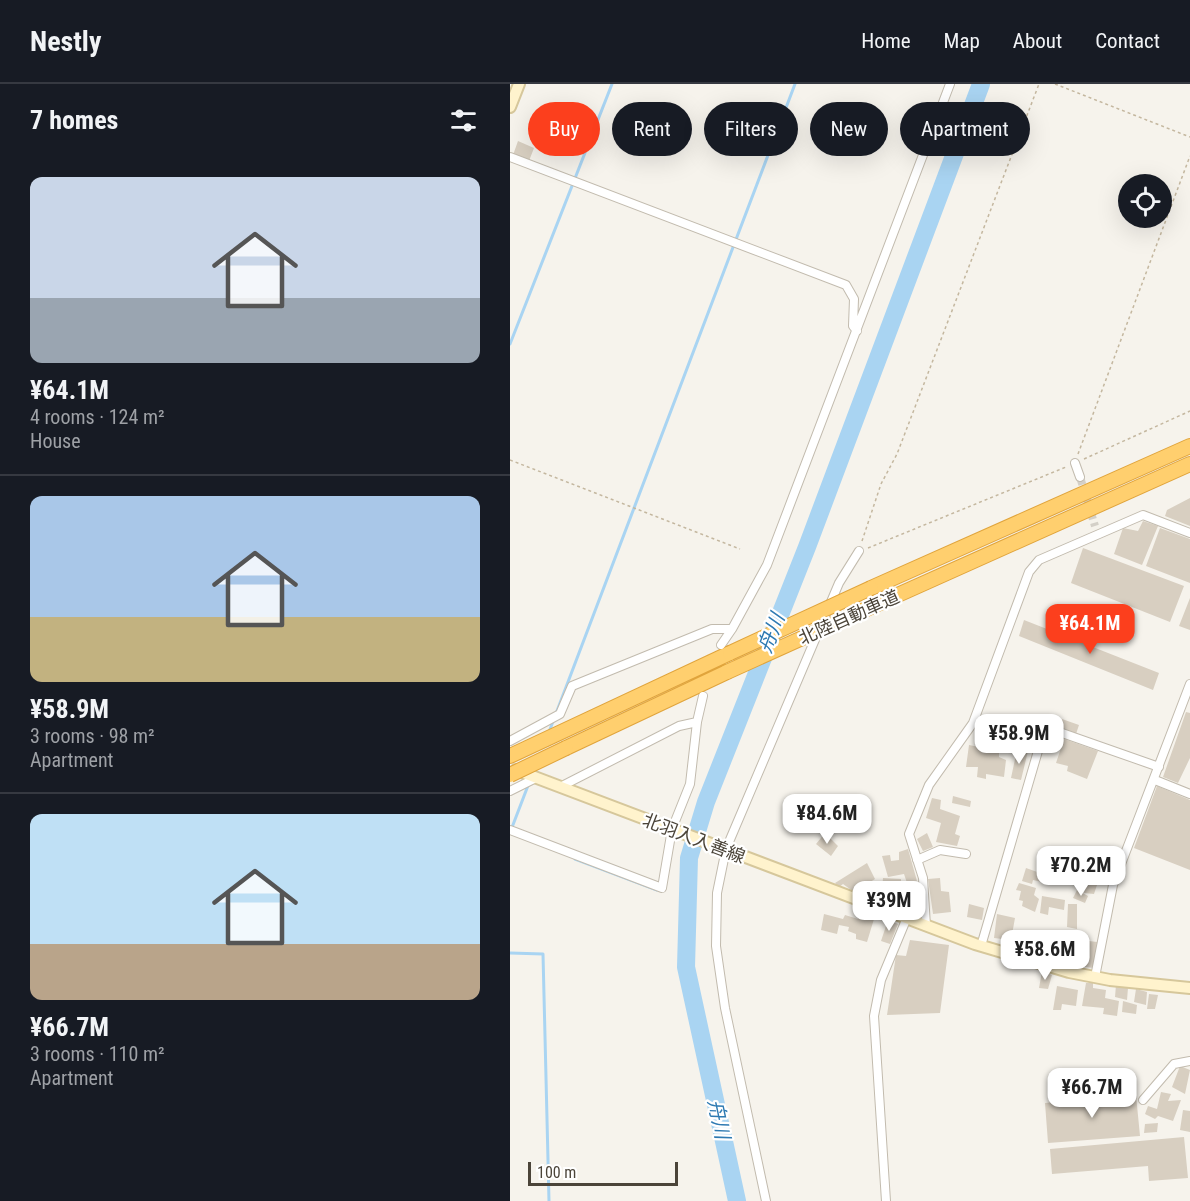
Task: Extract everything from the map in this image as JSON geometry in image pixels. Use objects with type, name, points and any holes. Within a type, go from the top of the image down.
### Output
[{"type":"highway","name":"北陸自動車道","points":[[510,756],[725,649],[871,588],[1190,446]]},
{"type":"highway","name":"北陸自動車道","points":[[510,774],[727,672],[1190,464]]},
{"type":"main road","points":[[510,107],[519,84]]},
{"type":"main road","name":"北羽入入善線","points":[[510,768],[906,920],[1026,961],[1095,977],[1190,988]]},
{"type":"street","points":[[725,649],[732,629],[767,565],[950,84]]},
{"type":"street","points":[[510,157],[846,285],[854,299],[853,326],[857,331]]},
{"type":"street","points":[[1075,464],[1080,477]]},
{"type":"street","points":[[926,926],[923,878],[909,834],[929,785],[973,723],[1029,572],[1039,560],[1096,529],[1143,515],[1190,533]]},
{"type":"street","points":[[766,1201],[725,1008],[716,946],[717,893],[726,849],[839,583],[859,551]]},
{"type":"street","points":[[510,741],[560,714],[573,686],[712,629],[732,629]]},
{"type":"street","points":[[1095,977],[1113,885],[1190,684]]},
{"type":"street","points":[[510,830],[662,888],[674,830],[690,784],[697,722],[703,696]]},
{"type":"street","points":[[560,787],[679,726],[697,722]]},
{"type":"street","points":[[981,946],[1045,727],[1159,767]]},
{"type":"street","points":[[510,791],[536,778]]},
{"type":"street","points":[[1155,780],[1190,794]]},
{"type":"street","points":[[917,860],[940,850],[966,854]]},
{"type":"street","points":[[886,1201],[874,1016],[881,980],[906,920]]},
{"type":"street","points":[[1143,1100],[1174,1064],[1190,1061]]},
{"type":"path","points":[[859,551],[881,484],[897,454],[1039,84]]},
{"type":"path","points":[[1055,84],[1190,137]]},
{"type":"path","points":[[1075,464],[1190,156]]},
{"type":"path","points":[[859,551],[1075,464],[1190,411]]},
{"type":"path","points":[[510,459],[740,549]]},
{"type":"building","points":[[518,141],[528,145],[528,156],[531,156],[529,161],[513,155]]},
{"type":"building","points":[[1190,498],[1190,526],[1165,516],[1167,510]]},
{"type":"building","points":[[1143,521],[1158,526],[1142,565],[1114,554],[1123,528],[1138,531]]},
{"type":"building","points":[[1160,528],[1190,539],[1190,583],[1146,566]]},
{"type":"building","points":[[1083,548],[1184,586],[1170,622],[1071,583]]},
{"type":"building","points":[[1190,598],[1190,630],[1179,626]]},
{"type":"building","points":[[1024,620],[1159,673],[1153,690],[1019,636]]},
{"type":"building","points":[[1186,712],[1190,713],[1190,758],[1178,783],[1163,777]]},
{"type":"building","points":[[1062,719],[1079,725],[1076,734],[1059,728]]},
{"type":"building","points":[[1007,734],[1025,738],[1024,747],[1005,745]]},
{"type":"building","points":[[1064,739],[1098,751],[1087,779],[1067,771],[1068,766],[1056,763]]},
{"type":"building","points":[[969,745],[999,751],[999,757],[1006,760],[1004,777],[986,774],[986,779],[977,777],[978,767],[966,767]]},
{"type":"building","points":[[1017,750],[1028,751],[1021,780],[1011,778]]},
{"type":"building","points":[[1157,786],[1190,800],[1190,870],[1134,848]]},
{"type":"building","points":[[953,796],[971,801],[970,807],[952,803]]},
{"type":"building","points":[[932,798],[941,800],[940,809],[960,816],[955,834],[960,836],[957,846],[936,842],[941,823],[926,818]]},
{"type":"building","points":[[825,833],[838,846],[831,856],[816,844]]},
{"type":"building","points":[[927,833],[933,847],[923,851],[917,839]]},
{"type":"building","points":[[908,849],[917,881],[907,883],[904,874],[888,877],[882,856],[890,855],[891,861],[899,860],[899,852]]},
{"type":"building","points":[[867,863],[875,879],[854,892],[843,884],[839,887],[835,883]]},
{"type":"building","points":[[1026,868],[1043,874],[1042,882],[1033,880],[1032,884],[1022,881]]},
{"type":"building","points":[[883,878],[901,879],[901,883],[905,884],[905,895],[894,894],[893,904],[881,902]]},
{"type":"building","points":[[940,878],[941,891],[949,892],[951,912],[933,914],[928,879]]},
{"type":"building","points":[[1086,882],[1097,885],[1094,894],[1084,893]]},
{"type":"building","points":[[1019,883],[1036,888],[1034,895],[1039,899],[1035,912],[1022,906],[1023,901],[1019,900],[1021,891],[1016,890]]},
{"type":"building","points":[[1077,890],[1088,896],[1085,903],[1073,898]]},
{"type":"building","points":[[1042,896],[1065,900],[1064,910],[1049,907],[1048,915],[1040,913]]},
{"type":"building","points":[[969,904],[984,908],[982,920],[967,917]]},
{"type":"building","points":[[1068,904],[1077,904],[1077,929],[1067,927]]},
{"type":"building","points":[[824,914],[843,919],[845,915],[858,919],[859,914],[874,919],[867,942],[856,939],[856,934],[848,931],[849,927],[839,925],[837,934],[821,930]]},
{"type":"building","points":[[997,914],[1015,918],[1011,940],[994,938]]},
{"type":"building","points":[[888,920],[898,924],[890,944],[881,941]]},
{"type":"building","points":[[910,940],[949,945],[940,1013],[887,1015],[896,955],[906,956]]},
{"type":"building","points":[[1089,941],[1097,942],[1094,968],[1085,967]]},
{"type":"building","points":[[1018,944],[1033,948],[1033,956],[1017,954]]},
{"type":"building","points":[[1044,947],[1063,950],[1061,961],[1042,956]]},
{"type":"building","points":[[1042,971],[1052,975],[1048,989],[1039,988]]},
{"type":"building","points":[[1086,983],[1093,983],[1093,988],[1106,990],[1105,998],[1119,1001],[1117,1016],[1103,1014],[1104,1008],[1082,1006]]},
{"type":"building","points":[[1116,985],[1128,988],[1127,1000],[1115,997]]},
{"type":"building","points":[[1057,986],[1078,990],[1076,1006],[1062,1004],[1061,1010],[1053,1010]]},
{"type":"building","points":[[1136,989],[1147,992],[1146,1005],[1134,1002]]},
{"type":"building","points":[[1149,994],[1158,995],[1155,1009],[1147,1009]]},
{"type":"building","points":[[1123,1001],[1137,1005],[1136,1014],[1122,1012]]},
{"type":"building","points":[[1180,1066],[1190,1070],[1185,1094],[1172,1087]]},
{"type":"building","points":[[1161,1092],[1171,1094],[1168,1101],[1181,1100],[1173,1121],[1158,1116],[1155,1119],[1145,1114],[1148,1106],[1157,1109]]},
{"type":"building","points":[[1136,1095],[1140,1136],[1048,1143],[1045,1103]]},
{"type":"building","points":[[1183,1110],[1190,1111],[1190,1132],[1180,1130]]},
{"type":"building","points":[[1158,1123],[1157,1132],[1144,1133],[1145,1124]]},
{"type":"building","points":[[1184,1137],[1188,1178],[1149,1181],[1148,1166],[1052,1174],[1050,1149]]},
{"type":"waterway","points":[[510,344],[612,84]]},
{"type":"waterway","points":[[549,732],[795,84]]},
{"type":"waterway","name":"舟川","points":[[737,1201],[686,967],[689,858],[706,802],[807,547],[981,84]]},
{"type":"waterway","points":[[511,830],[529,783]]},
{"type":"waterway","points":[[575,859],[657,890]]},
{"type":"waterway","points":[[510,953],[543,954],[549,1201]]},
{"type":"tunnel","points":[[1080,477],[1095,526]]}]
